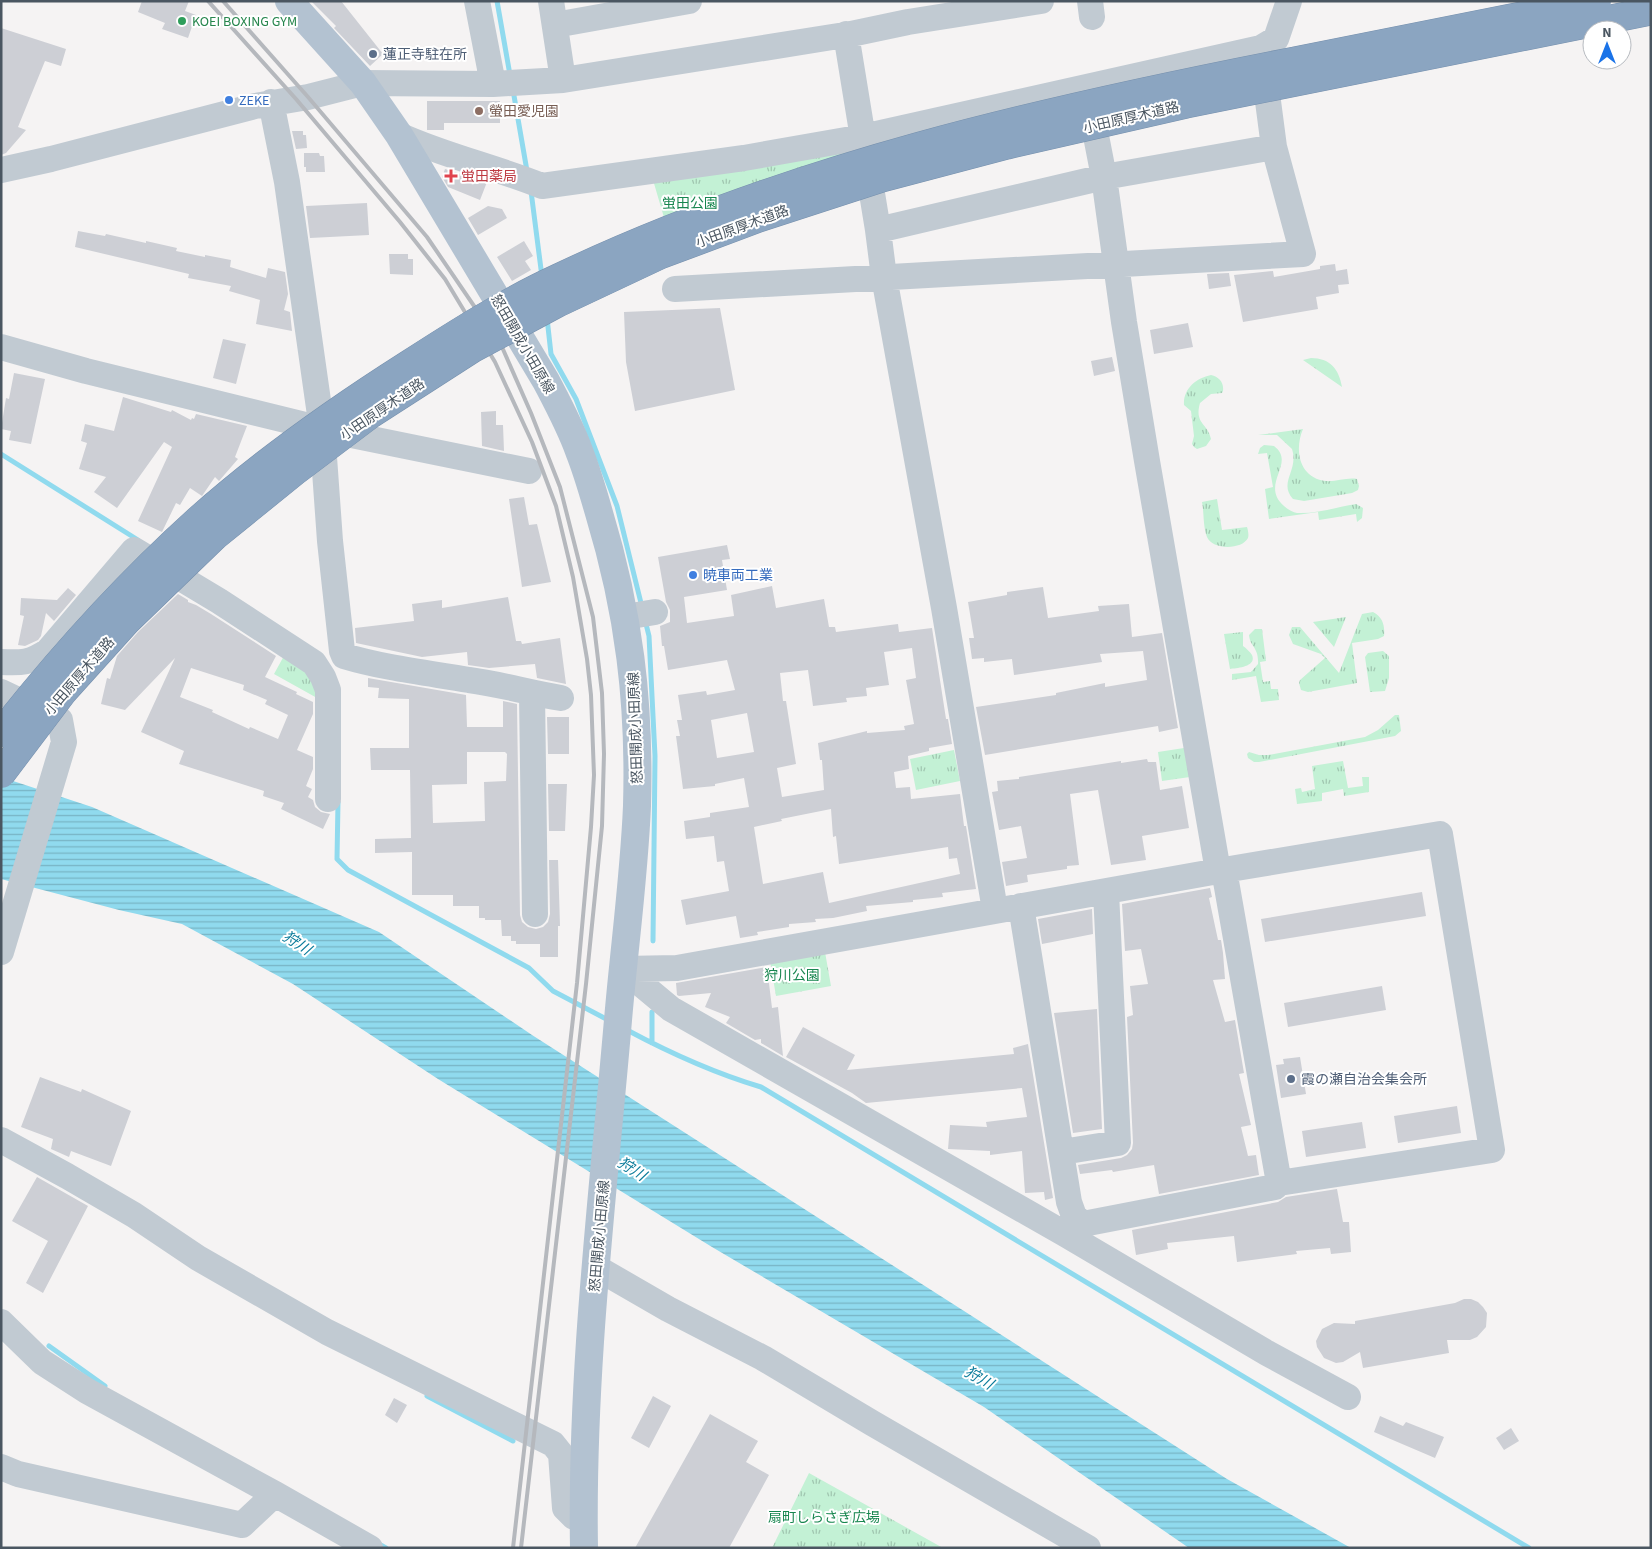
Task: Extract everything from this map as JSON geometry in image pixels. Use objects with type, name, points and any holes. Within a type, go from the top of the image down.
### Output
[{"type":"highway","name":"小田原厚木道路","points":[[1,733],[42,681],[109,606],[198,521],[282,452],[368,390],[455,335],[554,280],[662,231],[761,195],[887,154],[1003,124],[1182,83],[1597,1]]},
{"type":"highway","name":"小田原厚木道路","points":[[1,774],[63,692],[128,621],[215,536],[294,472],[371,414],[472,349],[558,303],[652,259],[759,218],[882,178],[1008,145],[1186,104],[1651,11]]},
{"type":"main road","name":"怒田開成小田原線","points":[[288,1],[363,83],[399,135],[506,313],[567,421],[587,473],[609,546],[639,615],[634,677],[637,766],[636,808],[597,1260],[586,1412],[584,1548]]},
{"type":"street","points":[[478,1],[493,84]]},
{"type":"street","points":[[563,80],[553,13],[689,1]]},
{"type":"street","points":[[1,170],[51,159],[271,102],[308,97],[363,83],[493,84],[563,80],[846,34],[906,12],[1041,1]]},
{"type":"street","points":[[399,135],[416,143],[515,175],[542,186],[744,158],[863,137],[1261,48],[1276,39],[1289,1]]},
{"type":"street","points":[[846,34],[884,277],[943,599],[995,910]]},
{"type":"street","points":[[675,289],[1303,254],[1274,148],[1261,48]]},
{"type":"street","points":[[1086,87],[1104,177],[1118,265],[1124,322],[1144,443],[1279,1183]]},
{"type":"street","points":[[271,102],[289,192],[322,429],[331,550],[344,656],[472,680],[532,694],[561,698]]},
{"type":"street","points":[[878,230],[1104,177],[1274,148]]},
{"type":"street","points":[[3,354],[86,371],[322,429],[529,471]]},
{"type":"street","points":[[1,662],[24,663],[36,659],[48,651],[134,550],[219,601],[314,663],[323,677],[328,690],[328,798]]},
{"type":"street","points":[[1,692],[60,720],[64,742],[1,952]]},
{"type":"street","points":[[532,694],[535,914]]},
{"type":"street","points":[[623,969],[678,968],[1221,870],[1440,834],[1492,1150],[1279,1183],[1275,1187],[1070,1225]]},
{"type":"street","points":[[1062,1152],[1118,1143],[1106,892]]},
{"type":"street","points":[[1021,906],[1062,1152],[1069,1202],[1070,1225]]},
{"type":"street","points":[[623,969],[671,1009],[1070,1225],[1267,1353],[1348,1397]]},
{"type":"street","points":[[1,1140],[134,1215],[198,1258],[328,1332],[553,1444],[561,1454],[565,1508],[574,1516],[583,1520]]},
{"type":"street","points":[[597,1260],[668,1309],[763,1358],[1088,1548]]},
{"type":"street","points":[[1,1322],[42,1362],[87,1391],[276,1494],[370,1548]]},
{"type":"street","points":[[1,1467],[18,1474],[242,1525],[276,1494]]},
{"type":"green space","name":"蛍田公園","points":[[857,147],[862,179],[670,238],[653,180]]},
{"type":"green space","points":[[1311,358],[1328,362],[1339,375],[1342,387],[1303,360]]},
{"type":"green space","points":[[1211,375],[1220,380],[1223,385],[1223,391],[1222,393],[1211,394],[1200,403],[1200,419],[1211,439],[1206,446],[1197,449],[1192,444],[1194,436],[1191,411],[1184,405],[1184,399],[1192,385],[1205,376]]},
{"type":"green space","points":[[1303,429],[1300,437],[1299,454],[1304,469],[1317,479],[1326,481],[1357,479],[1358,490],[1352,493],[1304,501],[1293,499],[1288,487],[1293,464],[1292,449],[1277,435],[1258,435]]},
{"type":"green space","points":[[1264,445],[1274,446],[1282,459],[1275,490],[1277,498],[1284,506],[1295,513],[1304,513],[1356,504],[1363,508],[1362,518],[1357,522],[1356,514],[1319,520],[1318,512],[1269,519],[1265,489],[1273,487],[1267,453],[1258,454],[1260,448]]},
{"type":"green space","points":[[1217,499],[1222,530],[1247,527],[1248,538],[1240,545],[1221,546],[1210,541],[1207,537],[1202,502]]},
{"type":"green space","points":[[1373,612],[1383,622],[1384,636],[1378,639],[1352,643],[1357,683],[1308,692],[1301,690],[1300,680],[1325,658],[1321,654],[1293,644],[1289,635],[1292,627],[1300,627],[1339,673],[1362,614]]},
{"type":"green space","points":[[1346,617],[1334,647],[1313,622]]},
{"type":"green space","points":[[1255,629],[1262,629],[1266,661],[1260,662],[1263,682],[1270,681],[1271,689],[1278,689],[1279,700],[1261,702],[1256,676],[1232,680],[1232,674],[1251,672],[1258,664],[1257,654],[1249,635]]},
{"type":"green space","points":[[1243,632],[1243,646],[1252,655],[1252,662],[1246,666],[1230,669],[1224,634]]},
{"type":"green space","points":[[1383,651],[1389,656],[1389,678],[1385,691],[1370,692],[1365,657],[1368,653]]},
{"type":"green space","points":[[285,654],[308,668],[317,698],[274,674]]},
{"type":"green space","points":[[1395,715],[1399,715],[1401,731],[1395,736],[1259,762],[1254,762],[1248,758],[1247,754],[1249,752],[1268,755],[1365,737],[1378,730]]},
{"type":"green space","points":[[1184,748],[1190,777],[1162,781],[1158,752]]},
{"type":"green space","points":[[954,750],[960,781],[916,790],[910,759]]},
{"type":"green space","points":[[1343,761],[1348,788],[1363,786],[1362,777],[1369,777],[1369,792],[1344,796],[1343,789],[1322,793],[1322,801],[1297,804],[1295,789],[1301,788],[1302,792],[1315,789],[1312,766]]},
{"type":"green space","name":"狩川公園","points":[[825,952],[831,986],[776,996],[770,961]]},
{"type":"green space","name":"扇町しらさぎ広場","points":[[809,1473],[943,1548],[772,1548]]},
{"type":"water","name":"狩川","points":[[1,777],[92,807],[379,932],[532,1035],[1227,1479],[1351,1548],[1189,1548],[984,1407],[712,1247],[438,1079],[293,984],[182,924],[119,910],[1,879]]},
{"type":"building","points":[[142,1],[189,1],[185,11],[196,15],[188,38],[162,29],[165,23],[138,12]]},
{"type":"building","points":[[311,1],[341,1],[383,54],[370,66],[334,28],[336,26]]},
{"type":"building","points":[[1,28],[66,49],[61,66],[45,61],[18,127],[26,130],[6,153],[1,155]]},
{"type":"building","points":[[427,101],[500,101],[500,123],[444,123],[444,130],[427,130]]},
{"type":"building","points":[[292,131],[303,131],[303,135],[306,135],[307,148],[296,149]]},
{"type":"building","points":[[304,153],[319,153],[320,156],[324,156],[325,172],[306,172]]},
{"type":"building","points":[[445,169],[487,182],[480,200],[448,187],[442,177]]},
{"type":"building","points":[[367,203],[369,235],[310,238],[306,206]]},
{"type":"building","points":[[488,206],[502,209],[507,218],[478,235],[468,218]]},
{"type":"building","points":[[78,231],[105,236],[106,234],[146,243],[146,241],[177,248],[176,251],[231,260],[230,267],[266,278],[268,268],[285,272],[288,294],[284,310],[290,312],[292,331],[256,324],[260,300],[229,291],[231,286],[188,278],[189,274],[75,247]]},
{"type":"building","points":[[524,241],[533,256],[525,261],[531,270],[512,281],[497,257]]},
{"type":"building","points":[[389,254],[408,254],[408,259],[413,259],[413,275],[390,274]]},
{"type":"building","points":[[1335,264],[1336,271],[1347,269],[1349,284],[1338,285],[1339,293],[1316,297],[1318,309],[1243,322],[1234,275],[1273,271],[1274,277],[1320,269],[1320,266]]},
{"type":"building","points":[[1229,273],[1231,286],[1209,289],[1207,274]]},
{"type":"building","points":[[720,308],[735,390],[635,411],[626,362],[624,312]]},
{"type":"building","points":[[1188,323],[1193,347],[1154,354],[1150,330]]},
{"type":"building","points":[[223,339],[246,344],[236,384],[213,378]]},
{"type":"building","points":[[1112,357],[1115,371],[1094,376],[1091,361]]},
{"type":"building","points":[[14,373],[45,379],[31,444],[9,440],[11,431],[1,429],[6,398],[9,399]]},
{"type":"building","points":[[123,397],[171,412],[172,410],[191,420],[192,418],[194,419],[196,414],[247,426],[235,457],[238,459],[219,481],[215,477],[202,496],[190,488],[180,505],[176,503],[162,532],[138,521],[172,447],[164,442],[117,508],[94,492],[106,477],[79,469],[87,443],[81,441],[85,424],[114,431]]},
{"type":"building","points":[[496,411],[496,425],[503,425],[504,451],[482,446],[481,412]]},
{"type":"building","points":[[524,497],[529,525],[537,524],[551,582],[522,587],[509,499]]},
{"type":"building","points":[[727,545],[730,559],[722,560],[727,590],[684,597],[687,623],[734,616],[731,595],[772,586],[776,608],[824,599],[829,627],[835,627],[836,632],[898,624],[899,632],[932,628],[946,719],[948,719],[952,744],[929,748],[929,751],[908,756],[909,769],[894,772],[896,788],[910,787],[911,799],[960,794],[976,889],[942,893],[943,897],[913,900],[913,902],[866,906],[867,911],[833,918],[815,919],[816,922],[789,924],[789,927],[757,932],[758,935],[740,938],[736,916],[686,925],[681,900],[729,891],[724,861],[717,862],[714,836],[686,839],[684,821],[710,817],[710,813],[749,807],[744,778],[715,784],[715,786],[683,789],[676,736],[680,736],[677,720],[682,720],[678,695],[706,691],[707,695],[735,690],[727,660],[668,670],[664,646],[662,646],[660,626],[670,622],[670,610],[666,602],[658,557]],"holes":[[[912,648],[916,678],[906,680],[914,724],[904,726],[905,730],[867,733],[867,731],[818,743],[820,760],[822,760],[824,790],[782,797],[777,768],[796,764],[786,701],[783,701],[780,673],[808,670],[813,706],[847,702],[846,698],[867,696],[866,688],[889,685],[884,652]],[[747,713],[754,752],[717,758],[711,720]],[[831,809],[833,837],[836,836],[839,864],[948,847],[949,859],[957,858],[960,874],[829,903],[823,872],[763,884],[754,827],[782,821],[781,819]]]},
{"type":"building","points":[[1043,587],[1048,618],[1099,611],[1098,606],[1129,604],[1132,637],[1162,633],[1178,728],[1159,732],[1158,726],[985,755],[976,707],[1056,695],[1056,693],[1105,683],[1105,687],[1147,680],[1143,651],[1100,654],[1102,662],[1014,675],[1012,659],[984,662],[984,658],[972,659],[969,638],[974,638],[968,602],[1007,595],[1007,592]]},
{"type":"building","points":[[68,588],[76,595],[54,621],[46,613],[41,636],[38,640],[25,646],[18,645],[24,616],[20,615],[21,598],[57,600]]},
{"type":"building","points":[[178,594],[276,656],[265,677],[313,702],[313,714],[297,750],[313,757],[313,769],[306,786],[312,789],[308,797],[313,800],[315,807],[321,812],[330,814],[323,829],[281,809],[284,803],[263,796],[264,791],[179,764],[184,751],[141,732],[175,658],[125,710],[101,704],[107,678],[110,679],[117,656],[138,632]],"holes":[[[191,668],[244,685],[243,690],[267,700],[265,704],[288,715],[278,739],[250,727],[249,729],[212,712],[213,710],[180,697]]]},
{"type":"building","points":[[508,597],[516,641],[521,641],[522,644],[560,638],[566,684],[537,678],[535,664],[489,668],[468,665],[467,652],[422,657],[356,643],[355,628],[414,621],[412,604],[442,600],[442,608]]},
{"type":"building","points":[[368,678],[466,695],[467,727],[503,727],[503,701],[517,704],[520,915],[522,922],[528,927],[536,929],[543,927],[548,922],[550,914],[549,860],[558,860],[560,926],[558,926],[558,957],[540,957],[540,944],[516,944],[516,941],[511,941],[511,936],[502,936],[501,920],[479,918],[479,906],[453,906],[453,895],[412,895],[412,852],[375,853],[375,839],[411,838],[410,770],[371,770],[370,748],[409,748],[409,699],[378,698],[379,688],[368,687]],"holes":[[[467,752],[505,752],[507,754],[506,781],[484,782],[485,821],[433,823],[432,785],[467,784]]]},
{"type":"building","points":[[547,717],[569,717],[569,754],[548,754]]},
{"type":"building","points":[[1147,759],[1148,762],[1156,762],[1160,790],[1182,786],[1189,828],[1142,836],[1146,860],[1111,865],[1098,790],[1070,794],[1079,865],[1067,866],[1067,869],[1027,875],[1028,882],[1006,886],[1002,862],[1027,858],[1021,826],[999,830],[992,792],[998,791],[997,781],[1019,779],[1019,777],[1121,761],[1121,763]]},
{"type":"building","points":[[548,784],[567,784],[565,831],[549,831]]},
{"type":"building","points":[[1210,888],[1212,897],[1209,898],[1218,940],[1221,940],[1225,979],[1213,980],[1225,1022],[1235,1020],[1244,1073],[1239,1074],[1251,1125],[1241,1127],[1248,1156],[1256,1155],[1259,1175],[1159,1194],[1154,1165],[1113,1172],[1112,1170],[1080,1174],[1078,1165],[1121,1158],[1132,1149],[1133,1143],[1127,1017],[1133,1015],[1130,986],[1148,984],[1141,949],[1125,951],[1122,904]]},
{"type":"building","points":[[1422,892],[1426,916],[1265,942],[1261,919]]},
{"type":"building","points":[[1092,909],[1093,934],[1042,944],[1038,919]]},
{"type":"building","points":[[767,967],[772,1008],[778,1007],[783,1056],[761,1043],[761,1039],[755,1040],[726,1023],[730,1017],[705,1007],[711,993],[677,995],[676,983]]},
{"type":"building","points":[[1382,986],[1386,1010],[1288,1027],[1284,1003]]},
{"type":"building","points":[[1097,1009],[1102,1129],[1073,1133],[1054,1013]]},
{"type":"building","points":[[803,1027],[855,1055],[847,1070],[1014,1054],[1013,1048],[1028,1044],[1053,1198],[1045,1200],[1044,1192],[1025,1193],[1022,1151],[990,1155],[990,1151],[948,1149],[950,1125],[987,1127],[986,1122],[1027,1117],[1022,1088],[866,1103],[852,1093],[786,1057]]},
{"type":"building","name":"霞の瀬自治会集会所","points":[[1300,1057],[1306,1094],[1281,1098],[1276,1065],[1284,1064],[1283,1059]]},
{"type":"building","points":[[40,1077],[81,1092],[82,1089],[131,1111],[111,1166],[71,1151],[69,1157],[51,1149],[53,1139],[21,1127]]},
{"type":"building","points":[[1457,1106],[1461,1133],[1398,1143],[1394,1116]]},
{"type":"building","points":[[1362,1122],[1366,1148],[1306,1157],[1302,1131]]},
{"type":"building","points":[[37,1177],[88,1206],[43,1293],[26,1283],[48,1241],[12,1221]]},
{"type":"building","points":[[1337,1189],[1343,1222],[1349,1222],[1351,1252],[1331,1254],[1330,1248],[1296,1251],[1297,1254],[1237,1262],[1234,1236],[1167,1243],[1168,1249],[1136,1255],[1132,1230],[1278,1202],[1286,1197]]},
{"type":"building","points":[[1464,1299],[1471,1299],[1483,1307],[1487,1313],[1486,1327],[1477,1337],[1470,1340],[1447,1340],[1449,1353],[1363,1368],[1360,1352],[1343,1362],[1336,1363],[1324,1358],[1317,1347],[1316,1341],[1322,1329],[1334,1323],[1355,1324],[1355,1321],[1455,1303]]},
{"type":"building","points":[[653,1396],[671,1406],[649,1448],[631,1438]]},
{"type":"building","points":[[394,1398],[407,1405],[397,1423],[385,1415]]},
{"type":"building","points":[[710,1414],[758,1441],[746,1462],[769,1475],[729,1548],[635,1548]]},
{"type":"building","points":[[1380,1416],[1403,1426],[1406,1422],[1444,1437],[1435,1458],[1374,1432]]},
{"type":"building","points":[[1511,1428],[1519,1441],[1504,1450],[1496,1438]]},
{"type":"waterway","points":[[497,1],[510,75]]},
{"type":"waterway","points":[[513,90],[527,171]]},
{"type":"waterway","points":[[531,191],[542,277]]},
{"type":"waterway","points":[[547,318],[551,354],[576,399],[617,506],[642,607]]},
{"type":"waterway","points":[[1,454],[138,540]]},
{"type":"waterway","points":[[645,620],[649,636],[655,756],[653,941]]},
{"type":"waterway","points":[[338,802],[337,859],[348,870],[529,968],[553,991],[610,1021]]},
{"type":"waterway","points":[[652,1012],[652,1043]]},
{"type":"waterway","points":[[627,1030],[692,1062],[761,1087],[1529,1548]]},
{"type":"waterway","points":[[49,1346],[105,1386]]},
{"type":"waterway","points":[[427,1396],[513,1441]]},
{"type":"waterway","points":[[377,1543],[386,1548]]},
{"type":"railway","points":[[208,1],[296,99],[400,222],[445,279],[495,362],[532,442],[556,506],[573,577],[591,695],[594,775],[591,827],[577,983],[513,1548]]},
{"type":"railway","points":[[223,1],[308,97],[427,237],[502,347],[531,413],[560,487],[593,617],[602,693],[604,754],[602,826],[586,984],[521,1548]]},
{"type":"place","name":"KOEI BOXING GYM","points":[[182,21]]},
{"type":"place","name":"蓮正寺駐在所","points":[[373,54]]},
{"type":"place","name":"ZEKE","points":[[229,100]]},
{"type":"place","name":"螢田愛児園","points":[[479,111]]},
{"type":"place","name":"蛍田薬局","points":[[451,176]]},
{"type":"place","name":"暁車両工業","points":[[693,575]]},
{"type":"place","name":"霞の瀬自治会集会所","points":[[1291,1079]]}]
